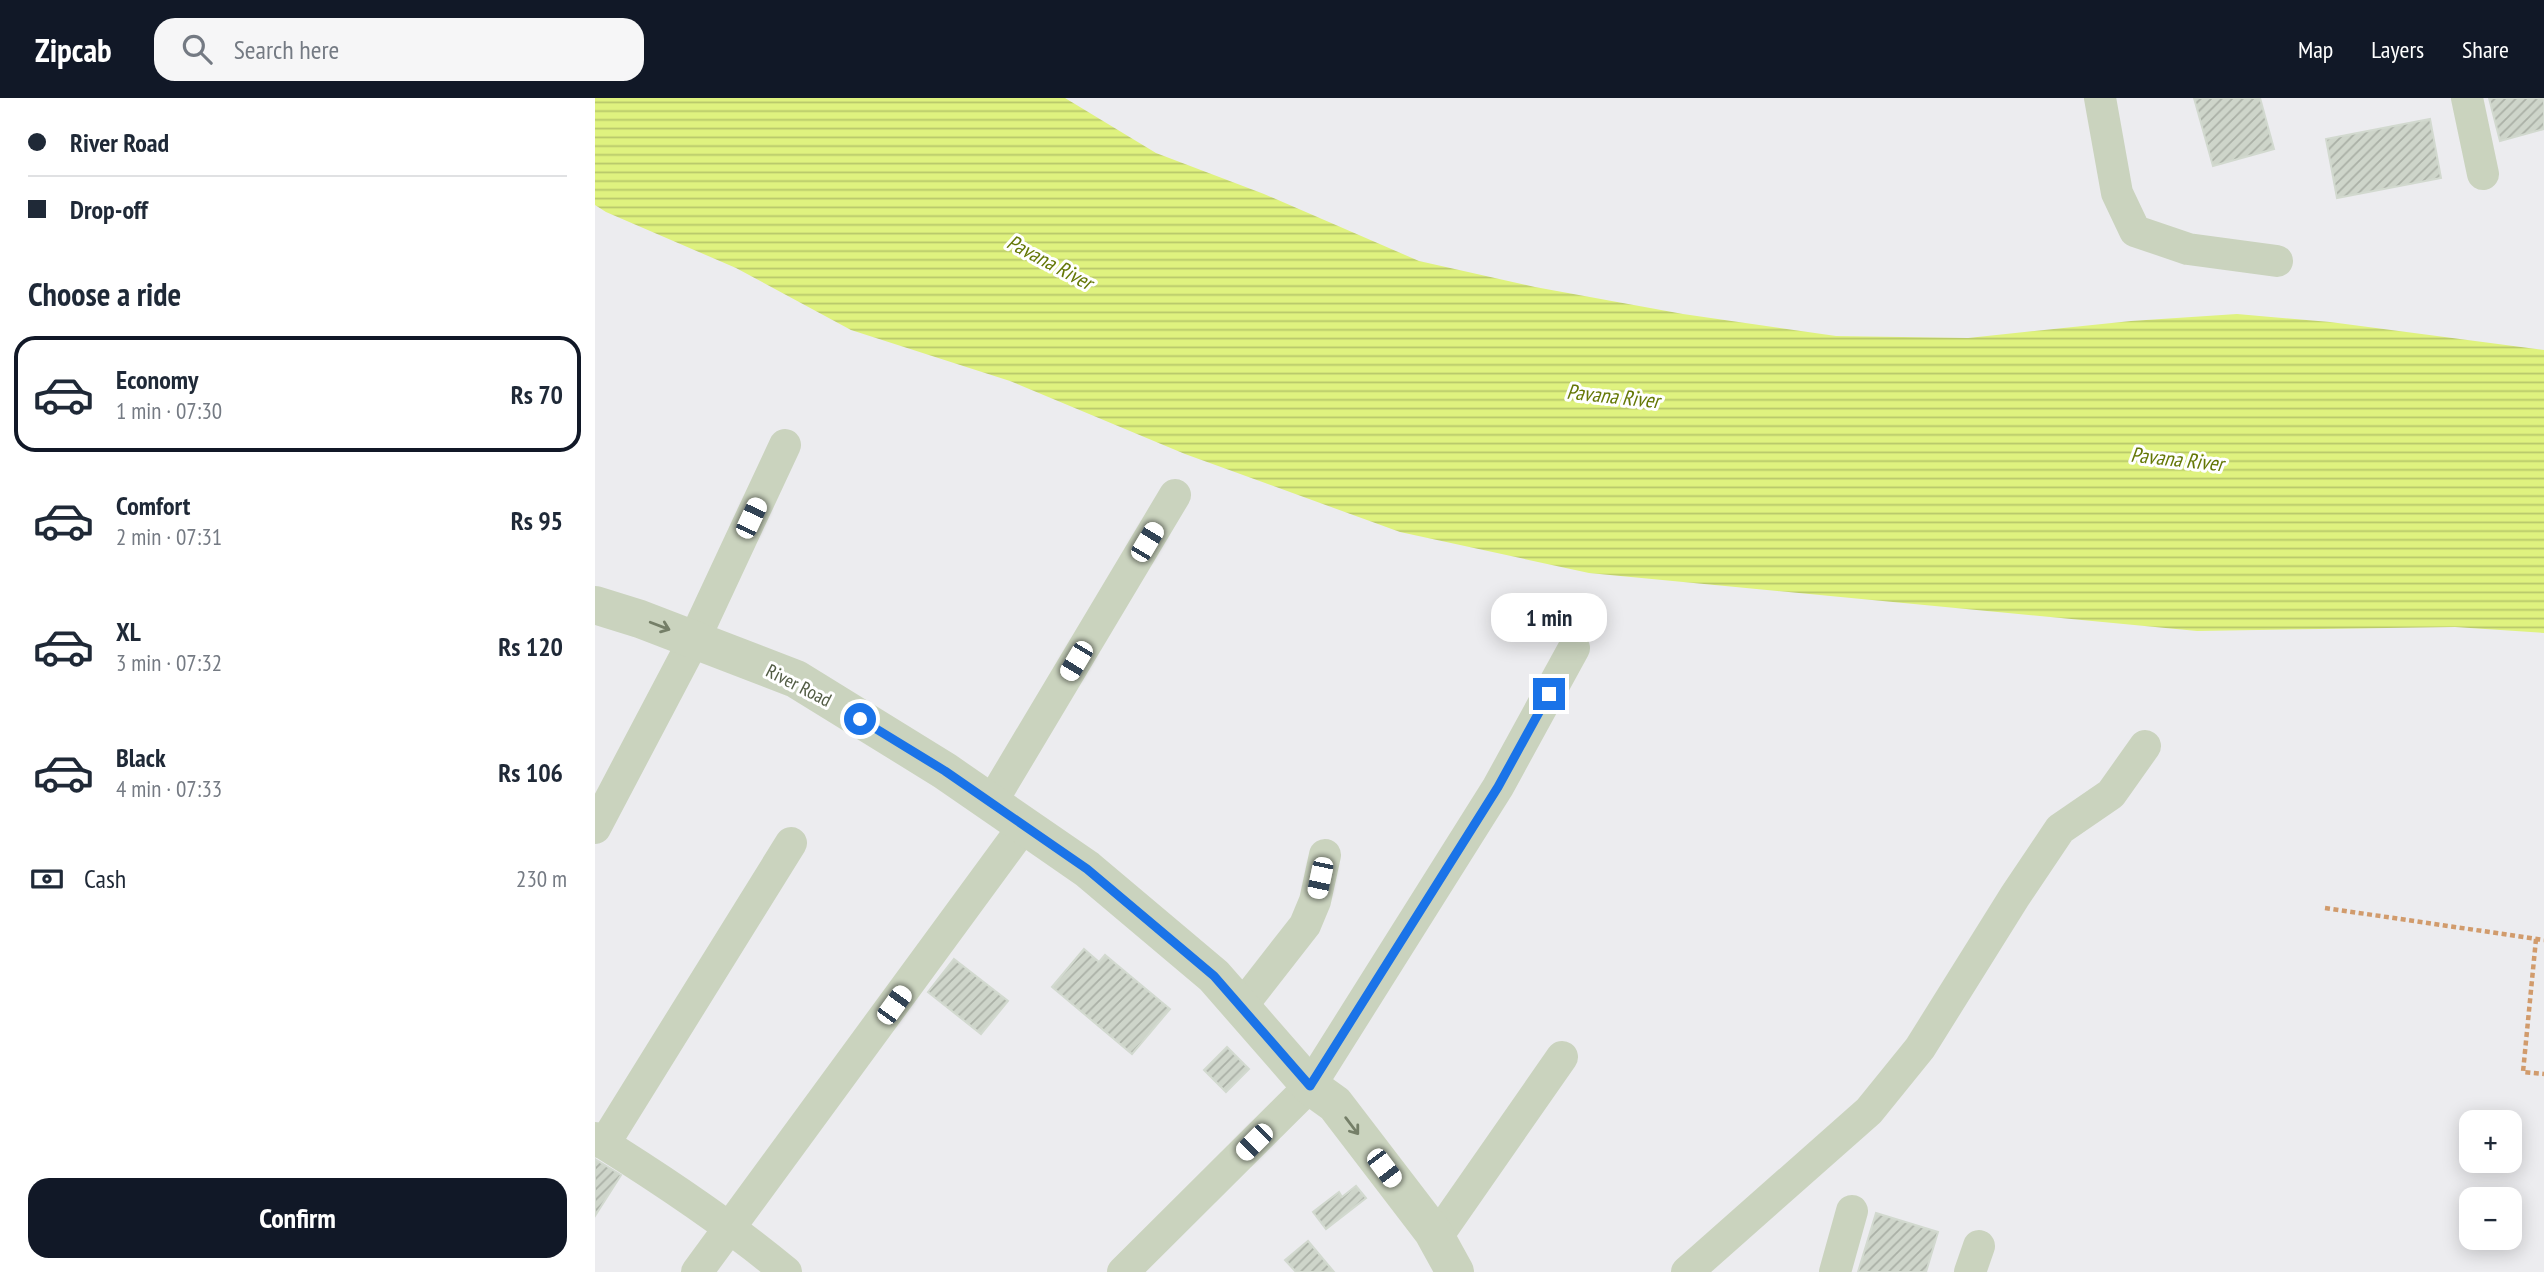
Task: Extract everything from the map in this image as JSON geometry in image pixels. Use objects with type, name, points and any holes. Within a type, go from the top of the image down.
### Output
[{"type":"street","points":[[2100,98],[2117,193],[2135,231],[2188,249],[2277,261]]},
{"type":"street","points":[[2466,98],[2483,174]]},
{"type":"street","points":[[595,828],[694,640],[785,445]]},
{"type":"street","points":[[991,803],[1175,495]]},
{"type":"street","name":"River Road","points":[[595,605],[640,618],[796,679],[945,771],[1087,869],[1214,976],[1310,1086],[1335,1104],[1436,1238],[1455,1272]]},
{"type":"street","points":[[1123,1272],[1310,1086],[1498,787],[1574,648]]},
{"type":"street","points":[[1687,1272],[1869,1111],[1920,1048],[2060,829],[2111,794],[2145,746]]},
{"type":"street","points":[[697,1272],[1024,826]]},
{"type":"street","points":[[786,1272],[730,1228],[652,1173],[600,1141],[791,843]]},
{"type":"street","points":[[1241,1007],[1305,925],[1315,901],[1325,855]]},
{"type":"street","points":[[1436,1238],[1562,1057]]},
{"type":"street","points":[[1835,1272],[1852,1211]]},
{"type":"path","points":[[2325,908],[2544,940]]},
{"type":"path","points":[[2536,939],[2523,1072],[2544,1074]]},
{"type":"water","name":"Pavana River","points":[[595,98],[1065,98],[1156,153],[1264,194],[1419,261],[1535,287],[1683,314],[1836,336],[1968,338],[2131,321],[2237,314],[2330,322],[2544,350],[2544,633],[2455,627],[2197,631],[1589,573],[1400,532],[1185,454],[1010,381],[851,330],[736,268],[606,212],[595,205]]},
{"type":"building","points":[[2194,98],[2260,98],[2274,149],[2213,166]]},
{"type":"building","points":[[2489,98],[2544,98],[2544,129],[2500,141]]},
{"type":"building","points":[[2430,119],[2441,178],[2337,198],[2326,139]]},
{"type":"building","points":[[1084,949],[1099,962],[1105,955],[1170,1009],[1132,1054],[1052,987]]},
{"type":"building","points":[[954,959],[1008,1001],[981,1034],[928,992]]},
{"type":"building","points":[[1227,1047],[1249,1069],[1226,1092],[1204,1070]]},
{"type":"building","points":[[595,1159],[621,1175],[595,1216]]},
{"type":"building","points":[[1356,1186],[1366,1198],[1326,1229],[1313,1212],[1339,1192],[1342,1197]]},
{"type":"building","points":[[1876,1213],[1938,1232],[1926,1272],[1858,1272]]},
{"type":"building","points":[[1308,1241],[1334,1272],[1296,1272],[1285,1260]]},
{"type":"route","points":[[860,719],[945,771],[1087,869],[1214,976],[1310,1086],[1498,787],[1549,694]]}]
